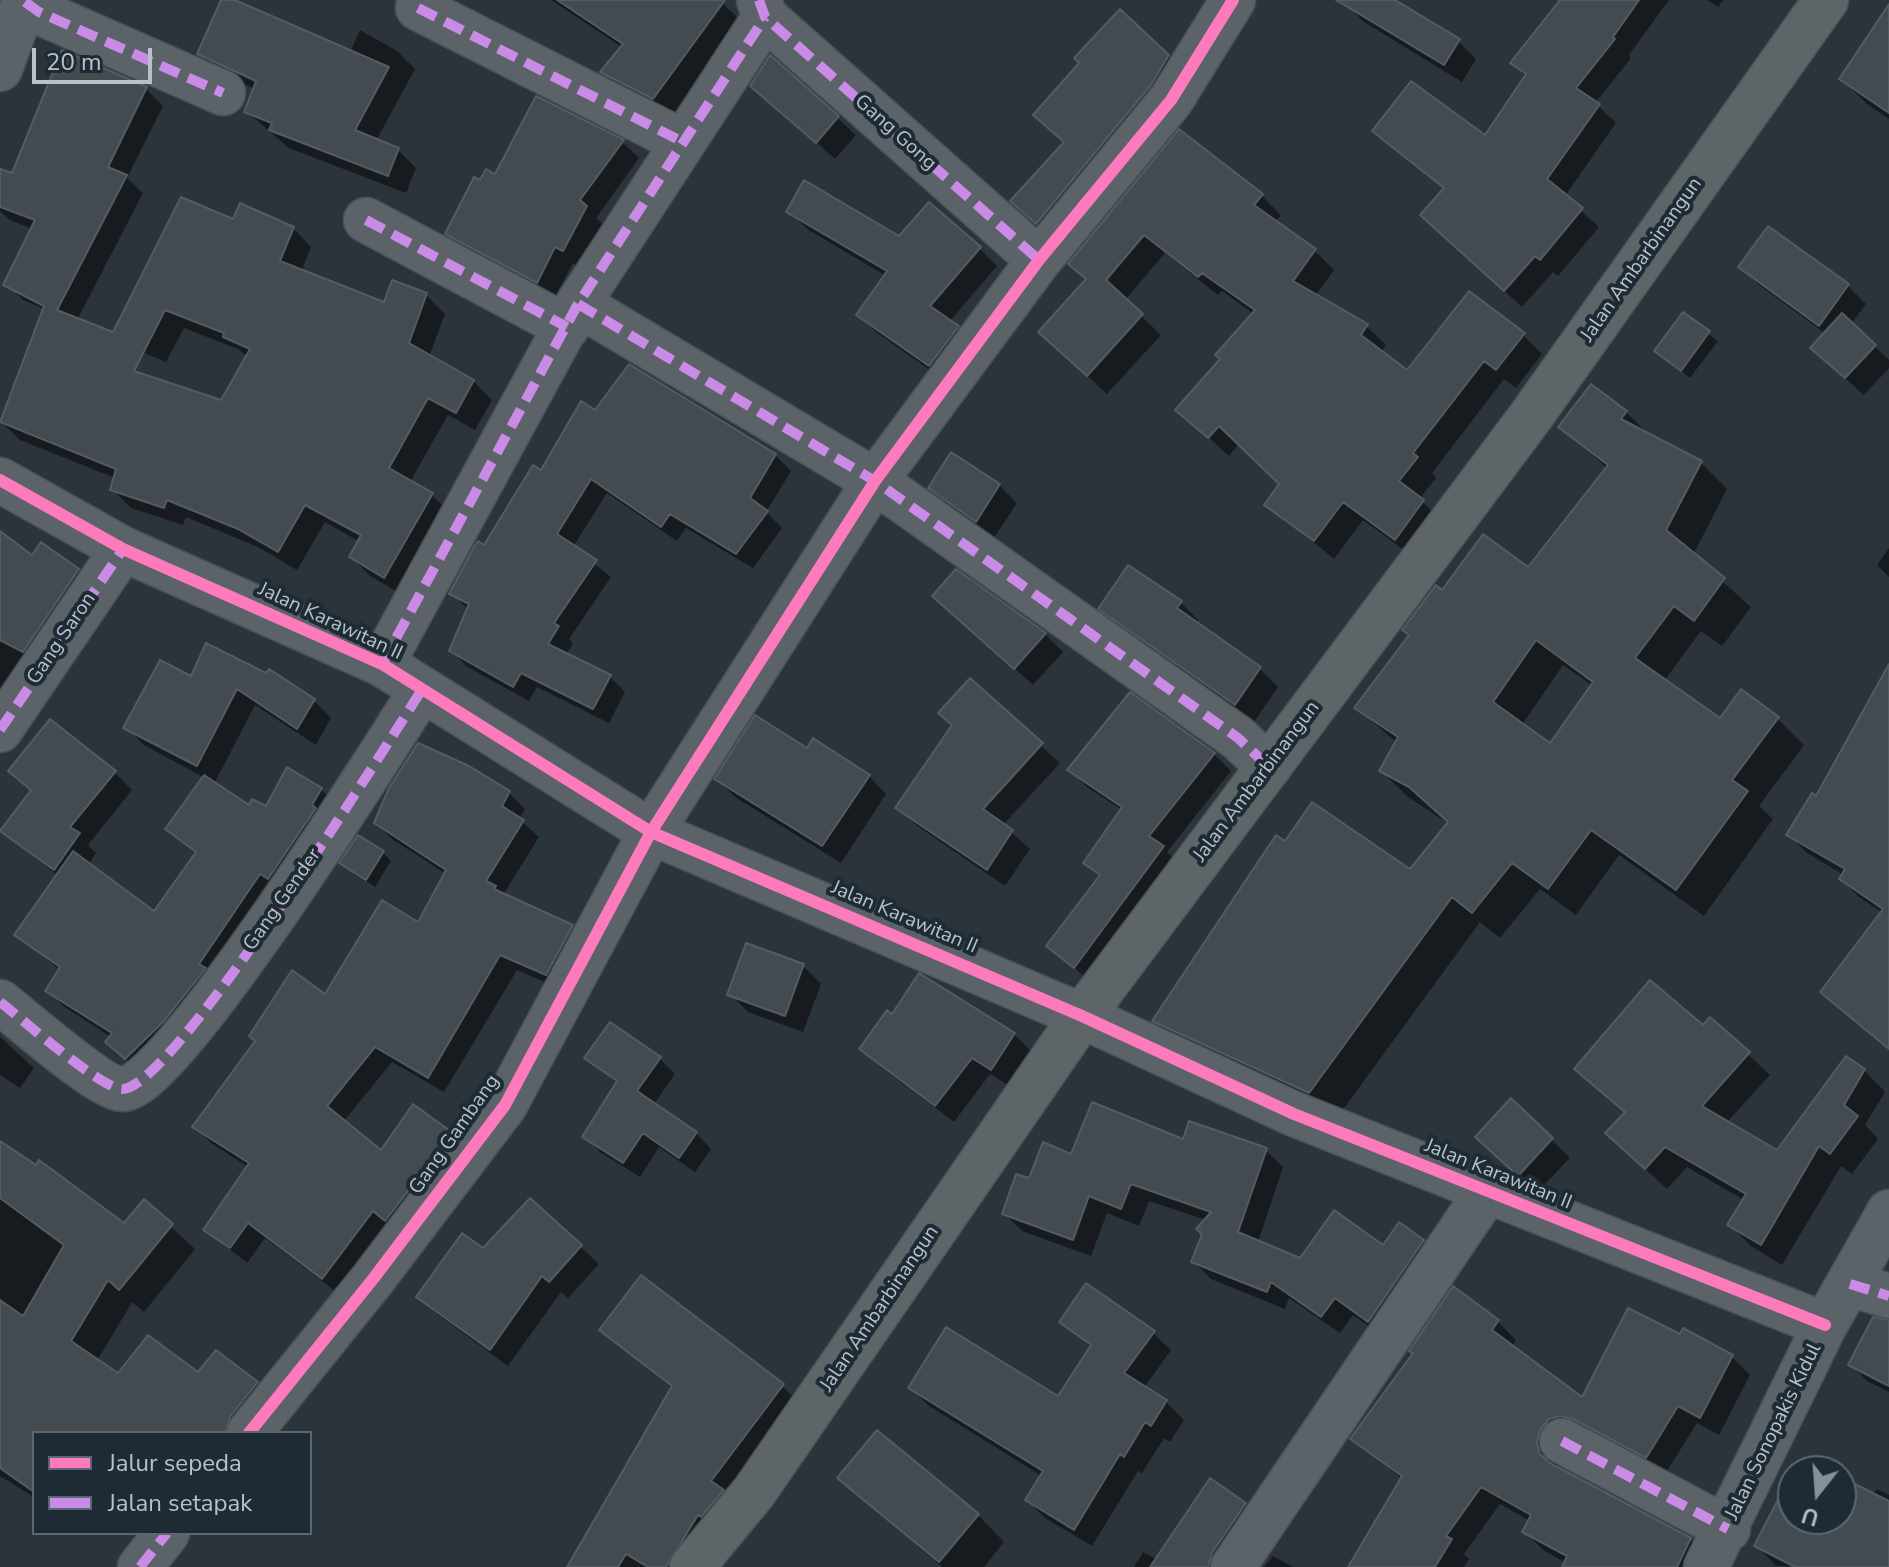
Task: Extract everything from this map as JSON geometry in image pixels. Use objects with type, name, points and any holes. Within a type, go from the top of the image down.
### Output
[{"type":"main road","name":"Jalan Ambarbinangun","points":[[692,1567],[754,1492],[1082,1016],[1531,416],[1826,0]]},
{"type":"street","name":"Gang Gambang","points":[[251,1431],[373,1279],[505,1105],[651,832],[875,481],[1039,260],[1171,100],[1233,0]]},
{"type":"street","points":[[0,69],[25,1],[39,12],[223,93]]},
{"type":"street","points":[[418,8],[681,141]]},
{"type":"street","name":"Gang Gong","points":[[762,8],[1039,260]]},
{"type":"street","points":[[382,664],[572,315],[762,8]]},
{"type":"street","points":[[366,220],[572,315],[875,481],[1238,738],[1269,767]]},
{"type":"street","name":"Jalan Karawitan II","points":[[0,480],[123,549],[382,664],[651,832],[1082,1016],[1294,1114],[1486,1193],[1825,1325]]},
{"type":"street","name":"Gang Saron","points":[[0,730],[123,549]]},
{"type":"street","name":"Gang Gender","points":[[0,1002],[103,1083],[125,1090],[148,1077],[186,1034],[295,886],[421,691]]},
{"type":"street","points":[[1233,1567],[1486,1193]]},
{"type":"street","name":"Jalan Sonopakis Kidul","points":[[1706,1567],[1728,1529],[1825,1325],[1869,1290],[1889,1212]]},
{"type":"street","points":[[1562,1441],[1728,1529]]},
{"type":"street","points":[[140,1567],[165,1535]]},
{"type":"building","points":[[221,0],[235,0],[389,67],[355,130],[399,148],[388,176],[269,130],[272,123],[244,112],[256,81],[197,54]]},
{"type":"building","points":[[557,0],[725,0],[653,99],[600,72],[623,44]]},
{"type":"building","points":[[1336,0],[1395,0],[1460,39],[1444,65]]},
{"type":"building","points":[[1560,0],[1639,0],[1613,37],[1615,39],[1576,88],[1600,104],[1547,179],[1583,208],[1540,260],[1535,256],[1504,291],[1420,215],[1444,188],[1372,131],[1411,81],[1485,135],[1526,74],[1510,63]]},
{"type":"building","points":[[1889,4],[1889,113],[1839,79]]},
{"type":"building","points":[[1120,9],[1169,55],[1151,85],[1036,224],[1010,201],[1064,142],[1033,115],[1079,63],[1074,58]]},
{"type":"building","points":[[62,50],[147,87],[108,167],[127,175],[57,310],[113,332],[181,197],[233,219],[240,203],[294,227],[280,261],[384,302],[392,280],[427,293],[409,343],[474,380],[456,413],[428,398],[389,468],[433,493],[384,578],[349,557],[361,535],[305,505],[278,552],[238,529],[167,500],[164,508],[110,490],[116,469],[0,422],[44,306],[3,285],[35,220],[0,207],[0,169],[12,173]],"holes":[[[165,310],[224,333],[223,337],[250,349],[221,400],[134,371]]]},
{"type":"building","points":[[770,55],[839,116],[816,143],[750,86]]},
{"type":"building","points":[[536,96],[624,140],[580,200],[587,206],[563,251],[555,247],[537,283],[445,234],[474,177],[480,180],[486,169],[495,174]]},
{"type":"building","points":[[1179,129],[1263,194],[1254,205],[1316,249],[1293,281],[1368,324],[1361,335],[1407,370],[1469,291],[1525,333],[1496,370],[1484,361],[1413,453],[1418,457],[1399,481],[1424,500],[1395,540],[1343,502],[1314,541],[1264,505],[1279,484],[1219,426],[1208,438],[1175,410],[1220,359],[1215,355],[1255,310],[1202,273],[1198,277],[1144,235],[1106,280],[1143,314],[1087,376],[1038,332],[1086,279],[1068,264]]},
{"type":"building","points":[[804,180],[899,236],[929,202],[981,247],[930,306],[959,326],[929,366],[856,315],[887,271],[786,212]]},
{"type":"building","points":[[1768,226],[1849,284],[1819,326],[1738,267]]},
{"type":"building","points":[[1683,312],[1710,331],[1681,371],[1654,351]]},
{"type":"building","points":[[1842,313],[1876,345],[1845,378],[1810,348]]},
{"type":"building","points":[[629,364],[776,454],[750,498],[768,511],[736,554],[670,514],[661,527],[591,479],[557,534],[597,560],[554,623],[559,626],[548,644],[611,675],[593,709],[521,673],[513,687],[449,651],[469,604],[449,594],[478,541],[484,545],[533,465],[541,470],[581,401],[595,410]]},
{"type":"building","points":[[1591,384],[1627,411],[1621,419],[1702,461],[1666,530],[1725,578],[1694,621],[1674,606],[1635,658],[1720,718],[1741,689],[1779,717],[1732,780],[1748,791],[1676,890],[1591,830],[1548,889],[1512,863],[1472,913],[1452,897],[1309,1093],[1152,1021],[1276,835],[1285,841],[1312,802],[1410,869],[1448,822],[1409,787],[1379,771],[1398,737],[1354,708],[1409,635],[1402,630],[1436,585],[1442,590],[1483,534],[1528,567],[1608,465],[1558,427]],"holes":[[[1536,640],[1593,682],[1550,743],[1493,702]]]},
{"type":"building","points":[[951,452],[1000,484],[976,522],[928,488]]},
{"type":"building","points":[[0,531],[32,555],[41,542],[79,569],[23,652],[0,640]]},
{"type":"building","points":[[1128,565],[1182,601],[1177,608],[1261,667],[1235,705],[1098,609]]},
{"type":"building","points":[[956,569],[1046,633],[1014,669],[932,596]]},
{"type":"building","points":[[206,643],[266,673],[269,669],[315,699],[297,729],[237,689],[197,766],[123,728],[160,660],[191,676]]},
{"type":"building","points":[[1889,664],[1889,1049],[1820,992],[1883,909],[1839,879],[1845,869],[1786,835],[1812,793],[1816,796]]},
{"type":"building","points":[[970,678],[1043,743],[983,809],[1013,830],[987,870],[895,808],[952,725],[938,713]]},
{"type":"building","points":[[1130,692],[1215,753],[1149,836],[1164,846],[1074,968],[1046,946],[1100,875],[1083,863],[1122,807],[1067,770]]},
{"type":"building","points":[[755,715],[807,748],[813,738],[870,775],[822,846],[714,779]]},
{"type":"building","points":[[50,719],[116,771],[70,827],[80,833],[54,870],[0,831],[31,790],[8,771]]},
{"type":"building","points":[[418,743],[469,766],[510,791],[502,806],[524,820],[486,881],[496,886],[494,889],[573,925],[546,975],[500,955],[428,1078],[375,1047],[327,1106],[381,1150],[413,1104],[453,1133],[385,1221],[373,1211],[322,1279],[248,1223],[230,1248],[203,1230],[249,1163],[192,1127],[255,1041],[249,1036],[292,970],[325,994],[382,900],[418,922],[446,870],[374,823],[389,788]]},
{"type":"building","points":[[287,767],[322,788],[312,805],[316,808],[268,879],[260,874],[199,964],[206,968],[165,1020],[125,1059],[105,1042],[112,1033],[45,991],[60,967],[14,935],[73,851],[154,911],[196,852],[165,829],[204,775],[249,805],[252,799],[266,806]]},
{"type":"building","points":[[358,835],[384,851],[366,880],[339,863]]},
{"type":"building","points":[[746,943],[804,964],[785,1016],[727,995]]},
{"type":"building","points":[[919,973],[1015,1033],[991,1070],[972,1058],[935,1106],[859,1049],[887,1010],[892,1014]]},
{"type":"building","points":[[1650,980],[1703,1025],[1710,1017],[1750,1052],[1702,1106],[1777,1150],[1846,1056],[1865,1069],[1844,1105],[1858,1116],[1830,1154],[1819,1146],[1761,1245],[1727,1225],[1746,1194],[1665,1147],[1645,1169],[1605,1133],[1625,1112],[1574,1069]]},
{"type":"building","points":[[610,1022],[661,1057],[637,1091],[697,1132],[679,1158],[643,1133],[623,1163],[582,1137],[617,1081],[584,1058]]},
{"type":"building","points":[[1511,1098],[1553,1138],[1518,1176],[1475,1137]]},
{"type":"building","points":[[1092,1102],[1183,1139],[1189,1121],[1267,1148],[1238,1232],[1300,1258],[1334,1210],[1383,1245],[1399,1222],[1424,1240],[1368,1322],[1335,1298],[1321,1317],[1271,1282],[1267,1292],[1191,1262],[1202,1234],[1196,1229],[1211,1212],[1131,1184],[1121,1209],[1089,1196],[1073,1240],[1002,1214],[1016,1174],[1029,1178],[1043,1142],[1071,1154]]},
{"type":"building","points":[[0,1141],[36,1165],[39,1160],[124,1223],[144,1199],[173,1224],[119,1290],[108,1280],[71,1341],[118,1373],[148,1335],[198,1372],[216,1350],[258,1382],[230,1417],[226,1431],[32,1431],[32,1491],[0,1468],[0,1300],[23,1316],[64,1245],[0,1198]]},
{"type":"building","points":[[530,1198],[582,1245],[549,1282],[542,1276],[490,1350],[416,1297],[462,1233],[483,1248]]},
{"type":"building","points":[[641,1275],[784,1384],[711,1481],[724,1490],[701,1517],[698,1515],[666,1567],[648,1567],[626,1554],[618,1567],[567,1567],[672,1386],[599,1330]]},
{"type":"building","points":[[1086,1283],[1155,1331],[1124,1373],[1167,1400],[1151,1426],[1145,1422],[1124,1457],[1120,1454],[1074,1530],[1025,1500],[1043,1471],[908,1388],[946,1327],[1058,1396],[1091,1345],[1059,1322]]},
{"type":"building","points":[[1453,1286],[1499,1320],[1492,1330],[1582,1397],[1628,1308],[1680,1334],[1683,1328],[1733,1355],[1700,1418],[1678,1406],[1646,1458],[1573,1419],[1560,1416],[1549,1419],[1540,1430],[1537,1443],[1540,1454],[1550,1463],[1691,1538],[1677,1567],[1562,1567],[1567,1556],[1522,1532],[1531,1515],[1481,1487],[1446,1536],[1452,1539],[1435,1567],[1348,1567],[1402,1476],[1350,1439],[1413,1353],[1409,1351]]},
{"type":"building","points":[[1873,1317],[1889,1320],[1889,1386],[1848,1365]]},
{"type":"building","points":[[877,1430],[979,1514],[939,1562],[837,1478]]},
{"type":"building","points":[[1210,1478],[1246,1503],[1212,1553],[1208,1567],[1150,1567]]},
{"type":"building","points":[[1857,1485],[1889,1501],[1889,1567],[1795,1567],[1754,1546],[1777,1502],[1777,1535],[1857,1535]]},
{"type":"marked path","points":[[759,0],[765,17],[1039,260]]},
{"type":"marked path","points":[[25,2],[39,12],[223,93]]},
{"type":"marked path","points":[[418,8],[681,141]]},
{"type":"marked path","points":[[382,664],[578,304],[765,17]]},
{"type":"marked path","points":[[366,220],[567,327]]},
{"type":"marked path","points":[[578,304],[875,481],[1238,738],[1269,767]]},
{"type":"marked path","points":[[0,730],[123,549]]},
{"type":"marked path","points":[[0,1002],[80,1066],[111,1086],[122,1089],[147,1075],[184,1036],[276,912],[421,691]]},
{"type":"marked path","points":[[1850,1284],[1889,1296]]},
{"type":"marked path","points":[[1562,1441],[1728,1529]]},
{"type":"marked path","points":[[140,1567],[165,1535]]},
{"type":"cycle path","points":[[251,1431],[373,1279],[505,1105],[651,832],[875,481],[1039,260],[1171,100],[1233,0]]},
{"type":"cycle path","points":[[0,480],[123,549],[382,664],[651,832],[1082,1016],[1294,1114],[1825,1325]]}]
